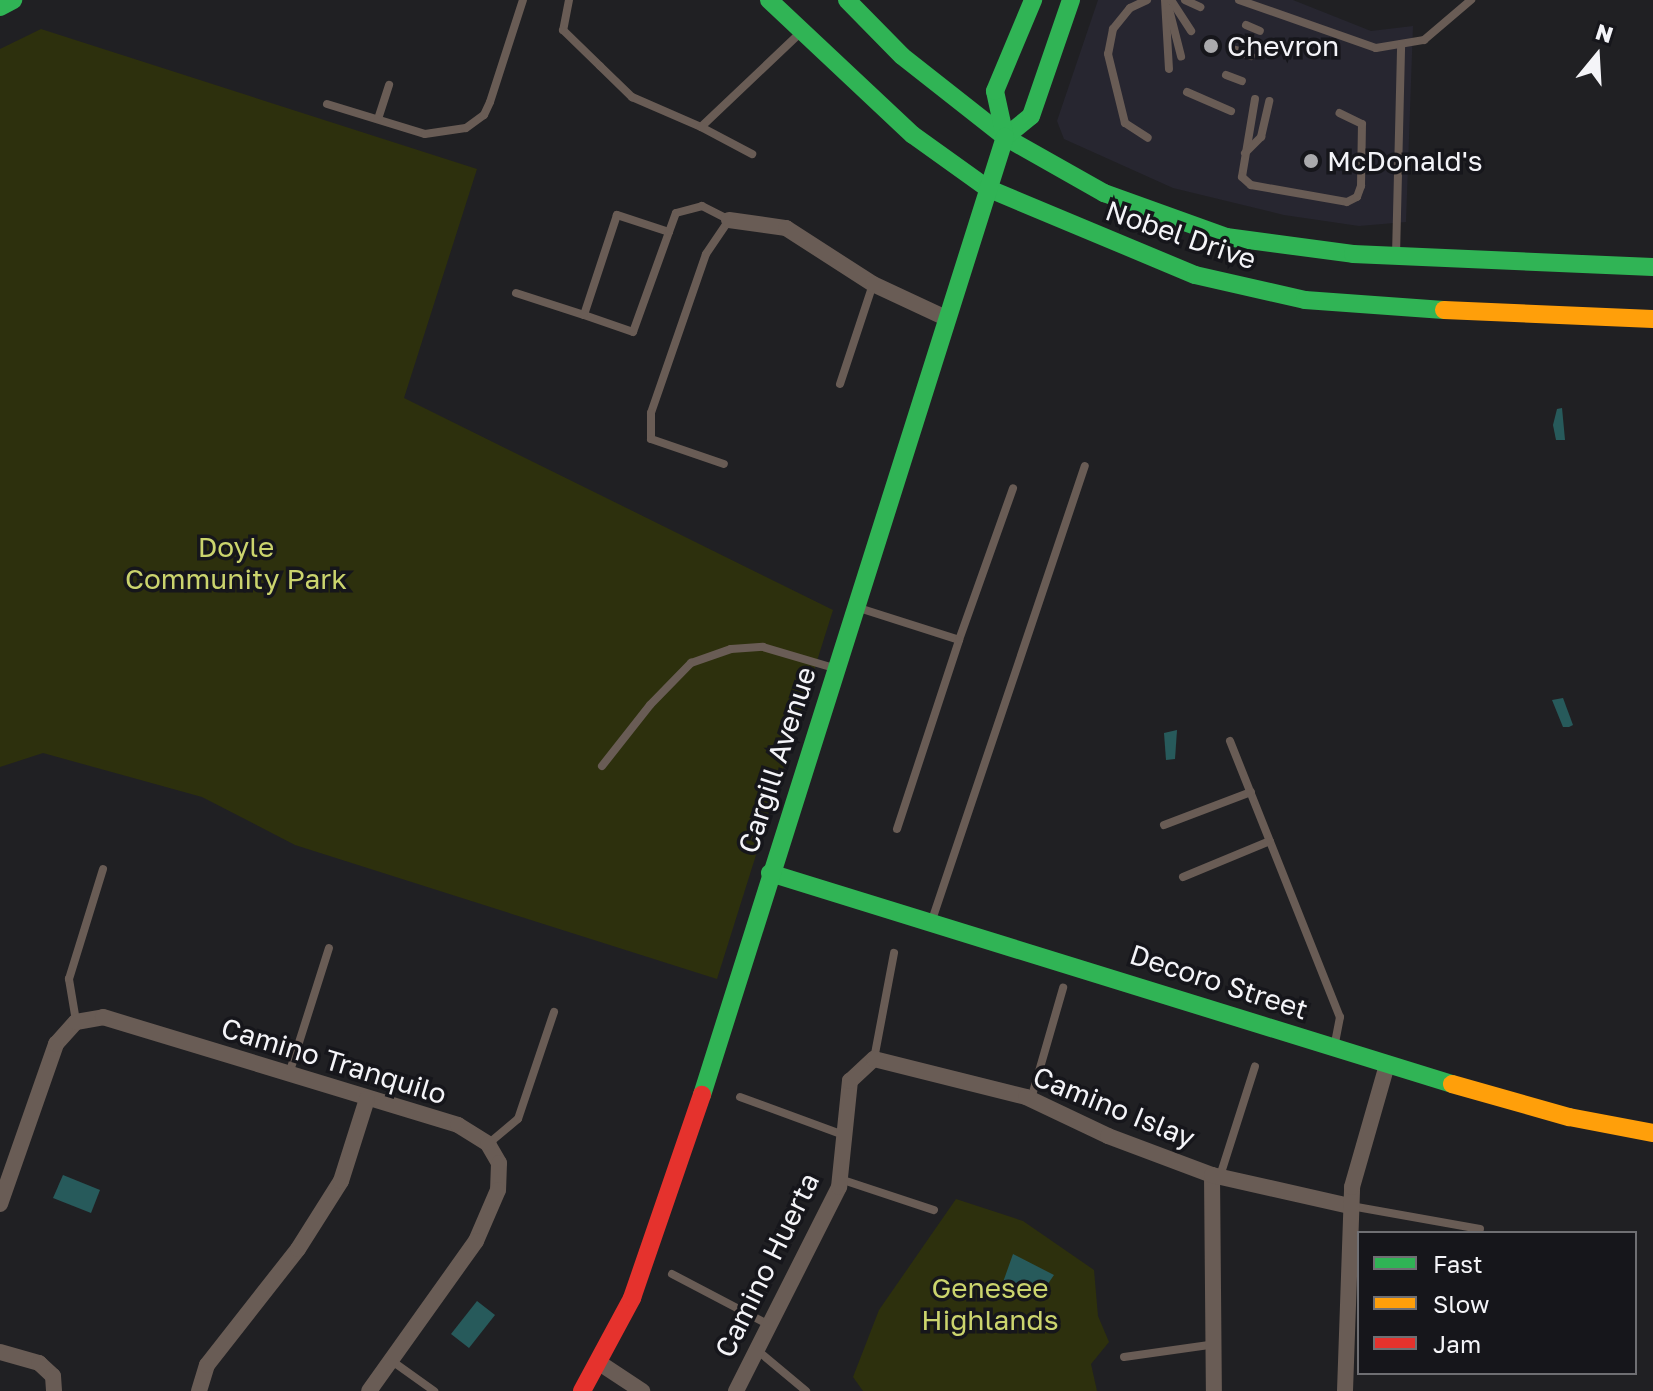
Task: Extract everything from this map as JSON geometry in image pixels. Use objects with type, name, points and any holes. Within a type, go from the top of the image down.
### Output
[{"type":"street","points":[[0,7],[13,0]]},
{"type":"street","name":"Nobel Drive","points":[[769,0],[913,135],[987,188],[1181,270],[1253,290],[1443,313],[1653,319]]},
{"type":"street","name":"Nobel Drive","points":[[847,0],[902,56],[1005,137],[1104,193],[1226,237],[1396,257],[1653,267]]},
{"type":"street","points":[[1033,0],[995,91],[1005,137],[1031,116],[1071,0]]},
{"type":"street","name":"Cargill Avenue","points":[[582,1391],[632,1298],[660,1226],[1005,137]]},
{"type":"street","points":[[729,220],[786,228],[873,284],[946,318]]},
{"type":"street","name":"Decoro Street","points":[[770,873],[932,920],[1387,1065],[1569,1117],[1653,1133]]},
{"type":"street","name":"Camino Tranquilo","points":[[76,1022],[103,1017],[458,1125],[488,1144]]},
{"type":"street","points":[[0,1204],[56,1044],[76,1022]]},
{"type":"street","name":"Camino Islay","points":[[867,1064],[1031,1099],[1108,1136],[1216,1176],[1350,1206]]},
{"type":"street","name":"Camino Huerta","points":[[736,1391],[840,1179],[850,1081],[867,1064]]},
{"type":"street","points":[[1345,1391],[1350,1206],[1387,1065]]},
{"type":"street","points":[[199,1391],[207,1365],[298,1249],[341,1181],[367,1099]]},
{"type":"street","points":[[369,1391],[476,1241],[501,1178],[488,1144]]},
{"type":"street","points":[[1214,1391],[1216,1176]]},
{"type":"street","points":[[0,1352],[39,1363],[53,1376],[54,1391]]},
{"type":"street","points":[[598,1362],[642,1391]]},
{"type":"lane","points":[[327,104],[425,134],[466,128],[484,115],[523,0]]},
{"type":"lane","points":[[569,0],[563,30],[632,97],[701,127],[752,154]]},
{"type":"lane","points":[[1147,0],[1130,8],[1113,29],[1108,54],[1125,123],[1148,138]]},
{"type":"lane","points":[[1168,0],[1191,31]]},
{"type":"lane","points":[[1168,0],[1181,56]]},
{"type":"lane","points":[[1168,0],[1169,69]]},
{"type":"lane","points":[[1185,0],[1200,7]]},
{"type":"lane","points":[[1239,0],[1376,48],[1424,40],[1471,0]]},
{"type":"lane","points":[[1246,25],[1260,31]]},
{"type":"lane","points":[[701,127],[802,31]]},
{"type":"lane","points":[[1396,257],[1401,44]]},
{"type":"lane","points":[[1236,50],[1251,56]]},
{"type":"lane","points":[[1226,75],[1242,81]]},
{"type":"lane","points":[[378,119],[389,85]]},
{"type":"lane","points":[[1187,92],[1231,111]]},
{"type":"lane","points":[[1255,99],[1243,155],[1242,177],[1251,185],[1347,202],[1357,197],[1361,186],[1362,124],[1339,113]]},
{"type":"lane","points":[[1243,155],[1261,137],[1269,101]]},
{"type":"lane","points":[[516,293],[633,332],[676,213],[702,206],[729,220],[706,254],[651,413],[651,439],[724,464]]},
{"type":"lane","points":[[584,315],[617,215],[669,232]]},
{"type":"lane","points":[[840,384],[873,284]]},
{"type":"lane","points":[[932,920],[1085,466]]},
{"type":"lane","points":[[897,829],[1013,488]]},
{"type":"lane","points":[[854,607],[959,640]]},
{"type":"lane","points":[[602,766],[691,663],[731,649],[763,647],[835,668]]},
{"type":"lane","points":[[1230,741],[1340,1017],[1334,1049]]},
{"type":"lane","points":[[1164,825],[1251,792]]},
{"type":"lane","points":[[1183,877],[1270,841]]},
{"type":"lane","points":[[76,1022],[69,979],[103,869]]},
{"type":"lane","points":[[289,1075],[329,948]]},
{"type":"lane","points":[[867,1064],[894,953]]},
{"type":"lane","points":[[1031,1099],[1063,988]]},
{"type":"lane","points":[[488,1144],[518,1119],[554,1012]]},
{"type":"lane","points":[[1216,1176],[1255,1066]]},
{"type":"lane","points":[[740,1097],[844,1135]]},
{"type":"lane","points":[[840,1179],[934,1210]]},
{"type":"lane","points":[[1350,1206],[1480,1229]]},
{"type":"lane","points":[[672,1274],[769,1325]]},
{"type":"lane","points":[[1124,1357],[1216,1344]]},
{"type":"lane","points":[[757,1350],[806,1391]]},
{"type":"lane","points":[[392,1361],[434,1391]]},
{"type":"shaded area","points":[[1098,0],[1293,0],[1371,31],[1413,26],[1406,222],[1359,226],[1284,215],[1173,188],[1064,139],[1057,121]]},
{"type":"green space","name":"Doyle Community Park","points":[[41,29],[477,169],[404,398],[833,610],[717,979],[295,845],[202,797],[43,753],[0,767],[0,49]]},
{"type":"green space","name":"Genesee Highlands","points":[[956,1199],[1023,1221],[1094,1270],[1098,1316],[1109,1342],[1091,1364],[1097,1391],[863,1391],[853,1377],[879,1310]]},
{"type":"water","points":[[1562,408],[1565,440],[1556,440],[1553,425],[1557,409]]},
{"type":"water","points":[[1563,698],[1573,725],[1569,727],[1563,727],[1552,700]]},
{"type":"water","points":[[1177,730],[1175,759],[1166,760],[1164,733]]},
{"type":"water","points":[[63,1175],[100,1190],[91,1213],[53,1198]]},
{"type":"water","points":[[1013,1254],[1054,1275],[1043,1291],[1026,1281],[1014,1289],[1002,1285]]},
{"type":"water","points":[[477,1301],[495,1315],[469,1348],[451,1334]]},
{"type":"traffic: fast","points":[[0,7],[13,0]]},
{"type":"traffic: fast","points":[[769,0],[913,135],[987,188],[1195,275],[1305,300],[1444,310]]},
{"type":"traffic: fast","points":[[847,0],[902,56],[1005,137],[1104,193],[1226,237],[1353,254],[1653,267]]},
{"type":"traffic: fast","points":[[1005,137],[995,91],[1033,0]]},
{"type":"traffic: fast","points":[[1005,137],[1031,116],[1071,0]]},
{"type":"traffic: fast","points":[[702,1095],[1005,137]]},
{"type":"traffic: fast","points":[[770,873],[1452,1084]]},
{"type":"traffic: slow","points":[[1444,310],[1653,319]]},
{"type":"traffic: slow","points":[[1452,1084],[1569,1117],[1653,1133]]},
{"type":"traffic: jam","points":[[582,1391],[632,1298],[702,1095]]},
{"type":"place","name":"Chevron","points":[[1211,46]]},
{"type":"place","name":"McDonald's","points":[[1311,161]]}]
